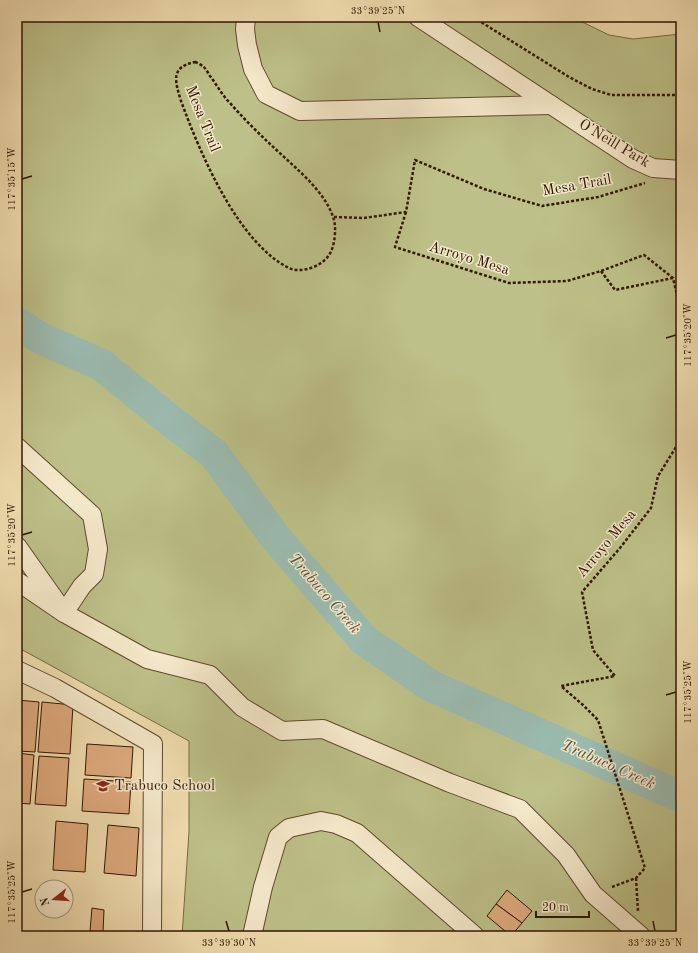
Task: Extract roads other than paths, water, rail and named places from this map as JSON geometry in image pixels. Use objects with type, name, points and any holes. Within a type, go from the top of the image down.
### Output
[{"type":"street","points":[[246,17],[245,29],[253,69],[266,94],[300,111],[551,105]]},
{"type":"street","name":"O'Neill Park","points":[[418,17],[633,158],[653,168],[681,170]]},
{"type":"street","points":[[17,447],[92,515],[98,549],[94,574],[82,586],[64,613]]},
{"type":"street","points":[[17,546],[64,613]]},
{"type":"street","points":[[17,581],[64,613],[147,659],[210,675],[242,707],[282,731],[323,729],[450,783],[520,810],[566,855],[593,894],[641,936]]},
{"type":"street","points":[[17,670],[55,688],[153,744],[152,936]]},
{"type":"street","points":[[252,936],[263,886],[278,837],[289,828],[320,821],[336,824],[357,833],[475,936]]},
{"type":"waterway","name":"Trabuco Creek","points":[[17,323],[40,338],[102,365],[214,454],[275,537],[364,640],[431,686],[681,797]]},
{"type":"place","name":"Trabuco School","points":[[103,786]]}]
